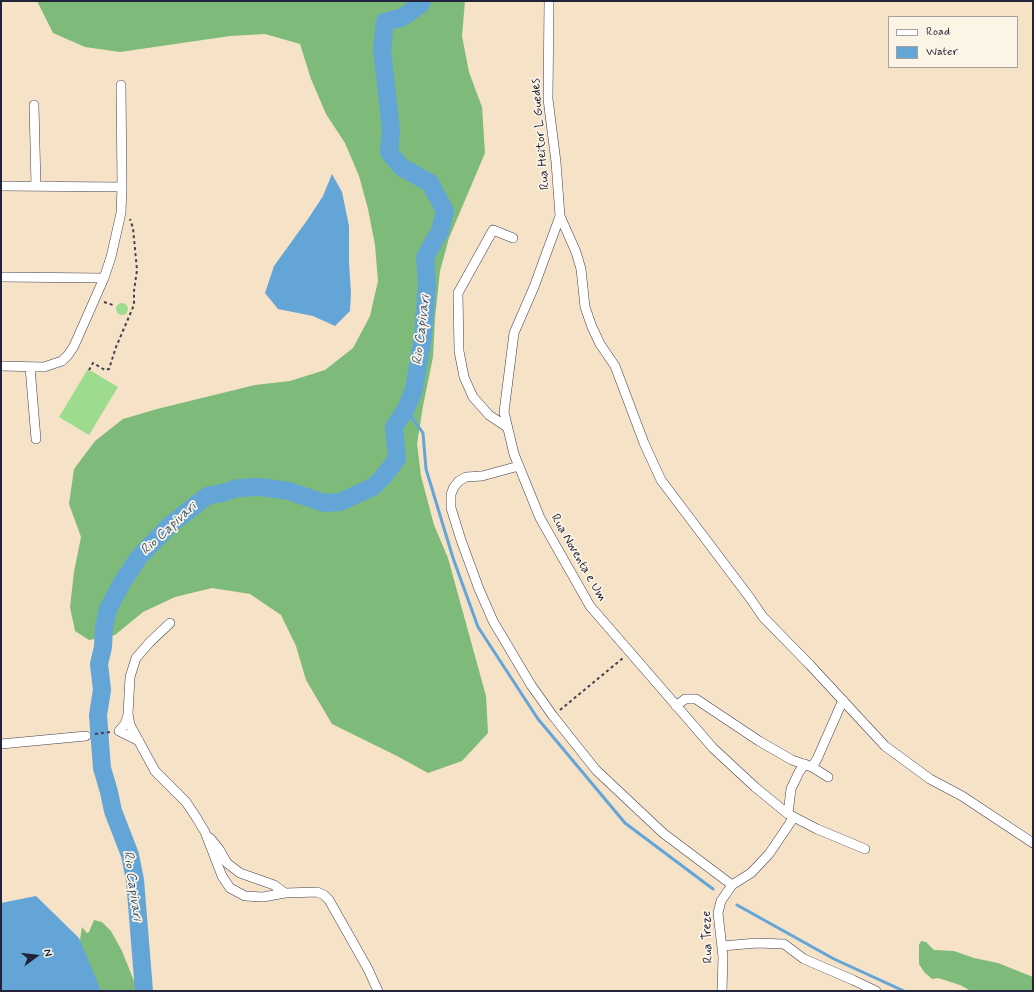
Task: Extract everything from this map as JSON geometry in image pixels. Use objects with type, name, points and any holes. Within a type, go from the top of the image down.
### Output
[{"type":"street","name":"Rua Heitor L Guedes","points":[[549,1],[548,99],[556,162],[560,216]]},
{"type":"street","points":[[1,366],[44,367],[62,361],[74,346],[104,278],[117,235],[121,213],[121,85]]},
{"type":"street","points":[[34,105],[36,186]]},
{"type":"street","points":[[1,186],[122,187]]},
{"type":"street","name":"Rua Noventa e Um","points":[[560,216],[534,287],[514,333],[504,412],[514,454],[540,518],[590,606],[713,748],[755,788],[791,816],[817,829],[865,849]]},
{"type":"street","points":[[560,216],[582,269],[586,307],[592,327],[600,344],[615,366],[644,443],[661,480],[763,617],[885,746],[930,779],[962,796],[1033,843]]},
{"type":"street","points":[[508,427],[489,414],[473,397],[464,377],[459,351],[458,293],[493,230],[513,238]]},
{"type":"street","points":[[1,277],[104,278]]},
{"type":"street","points":[[30,367],[36,439]]},
{"type":"street","points":[[519,466],[488,474],[466,477],[459,480],[451,494],[451,508],[461,540],[479,589],[493,621],[530,685],[596,770],[663,833],[732,885],[751,873],[769,854],[791,816],[791,789],[799,772],[817,759],[843,700]]},
{"type":"street","points":[[170,623],[136,658],[130,677],[128,714],[130,725],[155,771],[186,802],[227,863],[240,873],[274,885],[285,893]]},
{"type":"street","points":[[676,706],[685,699],[696,699],[792,760],[808,765],[828,777]]},
{"type":"street","points":[[128,714],[125,724],[120,731],[139,741]]},
{"type":"street","points":[[1,744],[86,736]]},
{"type":"street","points":[[205,832],[222,876],[230,888],[245,896],[263,897],[285,893],[317,892],[324,895],[329,900],[368,969],[378,991]]},
{"type":"street","name":"Rua Treze","points":[[722,991],[723,957],[718,913],[721,901],[732,885]]},
{"type":"street","points":[[722,946],[784,944],[804,959],[876,991]]},
{"type":"path","points":[[89,370],[93,364],[105,370],[109,369],[116,347],[134,305],[137,270],[133,228],[129,218]]},
{"type":"path","points":[[104,302],[113,305]]},
{"type":"path","points":[[553,716],[630,653]]},
{"type":"path","points":[[86,736],[120,731]]},
{"type":"green space","points":[[37,1],[465,1],[462,36],[469,72],[482,107],[485,153],[449,238],[440,271],[433,357],[417,444],[421,476],[434,525],[448,558],[486,696],[488,733],[462,761],[428,773],[332,724],[306,680],[296,646],[281,615],[250,594],[212,588],[175,597],[143,612],[115,635],[89,640],[75,631],[70,607],[74,572],[81,537],[69,504],[74,469],[95,441],[123,419],[157,409],[255,385],[290,381],[325,370],[353,348],[370,316],[378,281],[375,245],[368,209],[359,176],[345,143],[326,114],[311,79],[300,44],[265,34],[230,36],[120,52],[85,47],[53,33]]},
{"type":"green space","points":[[124,303],[127,304],[127,314],[120,315],[117,314],[116,307],[117,304]]},
{"type":"green space","points":[[88,369],[118,387],[89,435],[59,417]]},
{"type":"green space","points":[[94,920],[102,922],[111,931],[122,951],[138,991],[90,991],[80,940],[82,927],[87,933],[89,932]]},
{"type":"green space","points":[[921,941],[926,942],[934,950],[954,951],[974,958],[998,963],[1033,977],[1033,991],[971,991],[960,985],[938,978],[932,979],[924,972],[919,964],[919,945]]},
{"type":"water","points":[[332,174],[342,192],[349,226],[351,293],[350,311],[335,326],[313,316],[278,309],[265,293],[274,266],[323,196]]},
{"type":"water","points":[[36,896],[79,938],[101,991],[1,991],[1,903]]},
{"type":"waterway","name":"Rio Capivari","points":[[144,991],[135,880],[130,855],[113,811],[102,768],[98,715],[102,690],[99,664],[103,647],[104,627],[108,609],[123,581],[139,557],[170,525],[207,496],[238,488],[260,487],[289,491],[324,503],[340,502],[373,487],[397,459],[394,427],[406,409],[414,389],[423,336],[427,285],[425,257],[440,231],[445,211],[430,183],[401,167],[389,152],[391,130],[382,49],[385,22],[403,17],[421,4],[422,1]]},
{"type":"waterway","points":[[406,409],[423,433],[426,469],[453,558],[478,627],[538,719],[625,823],[713,889]]},
{"type":"waterway","points":[[737,905],[834,959],[904,991]]}]
